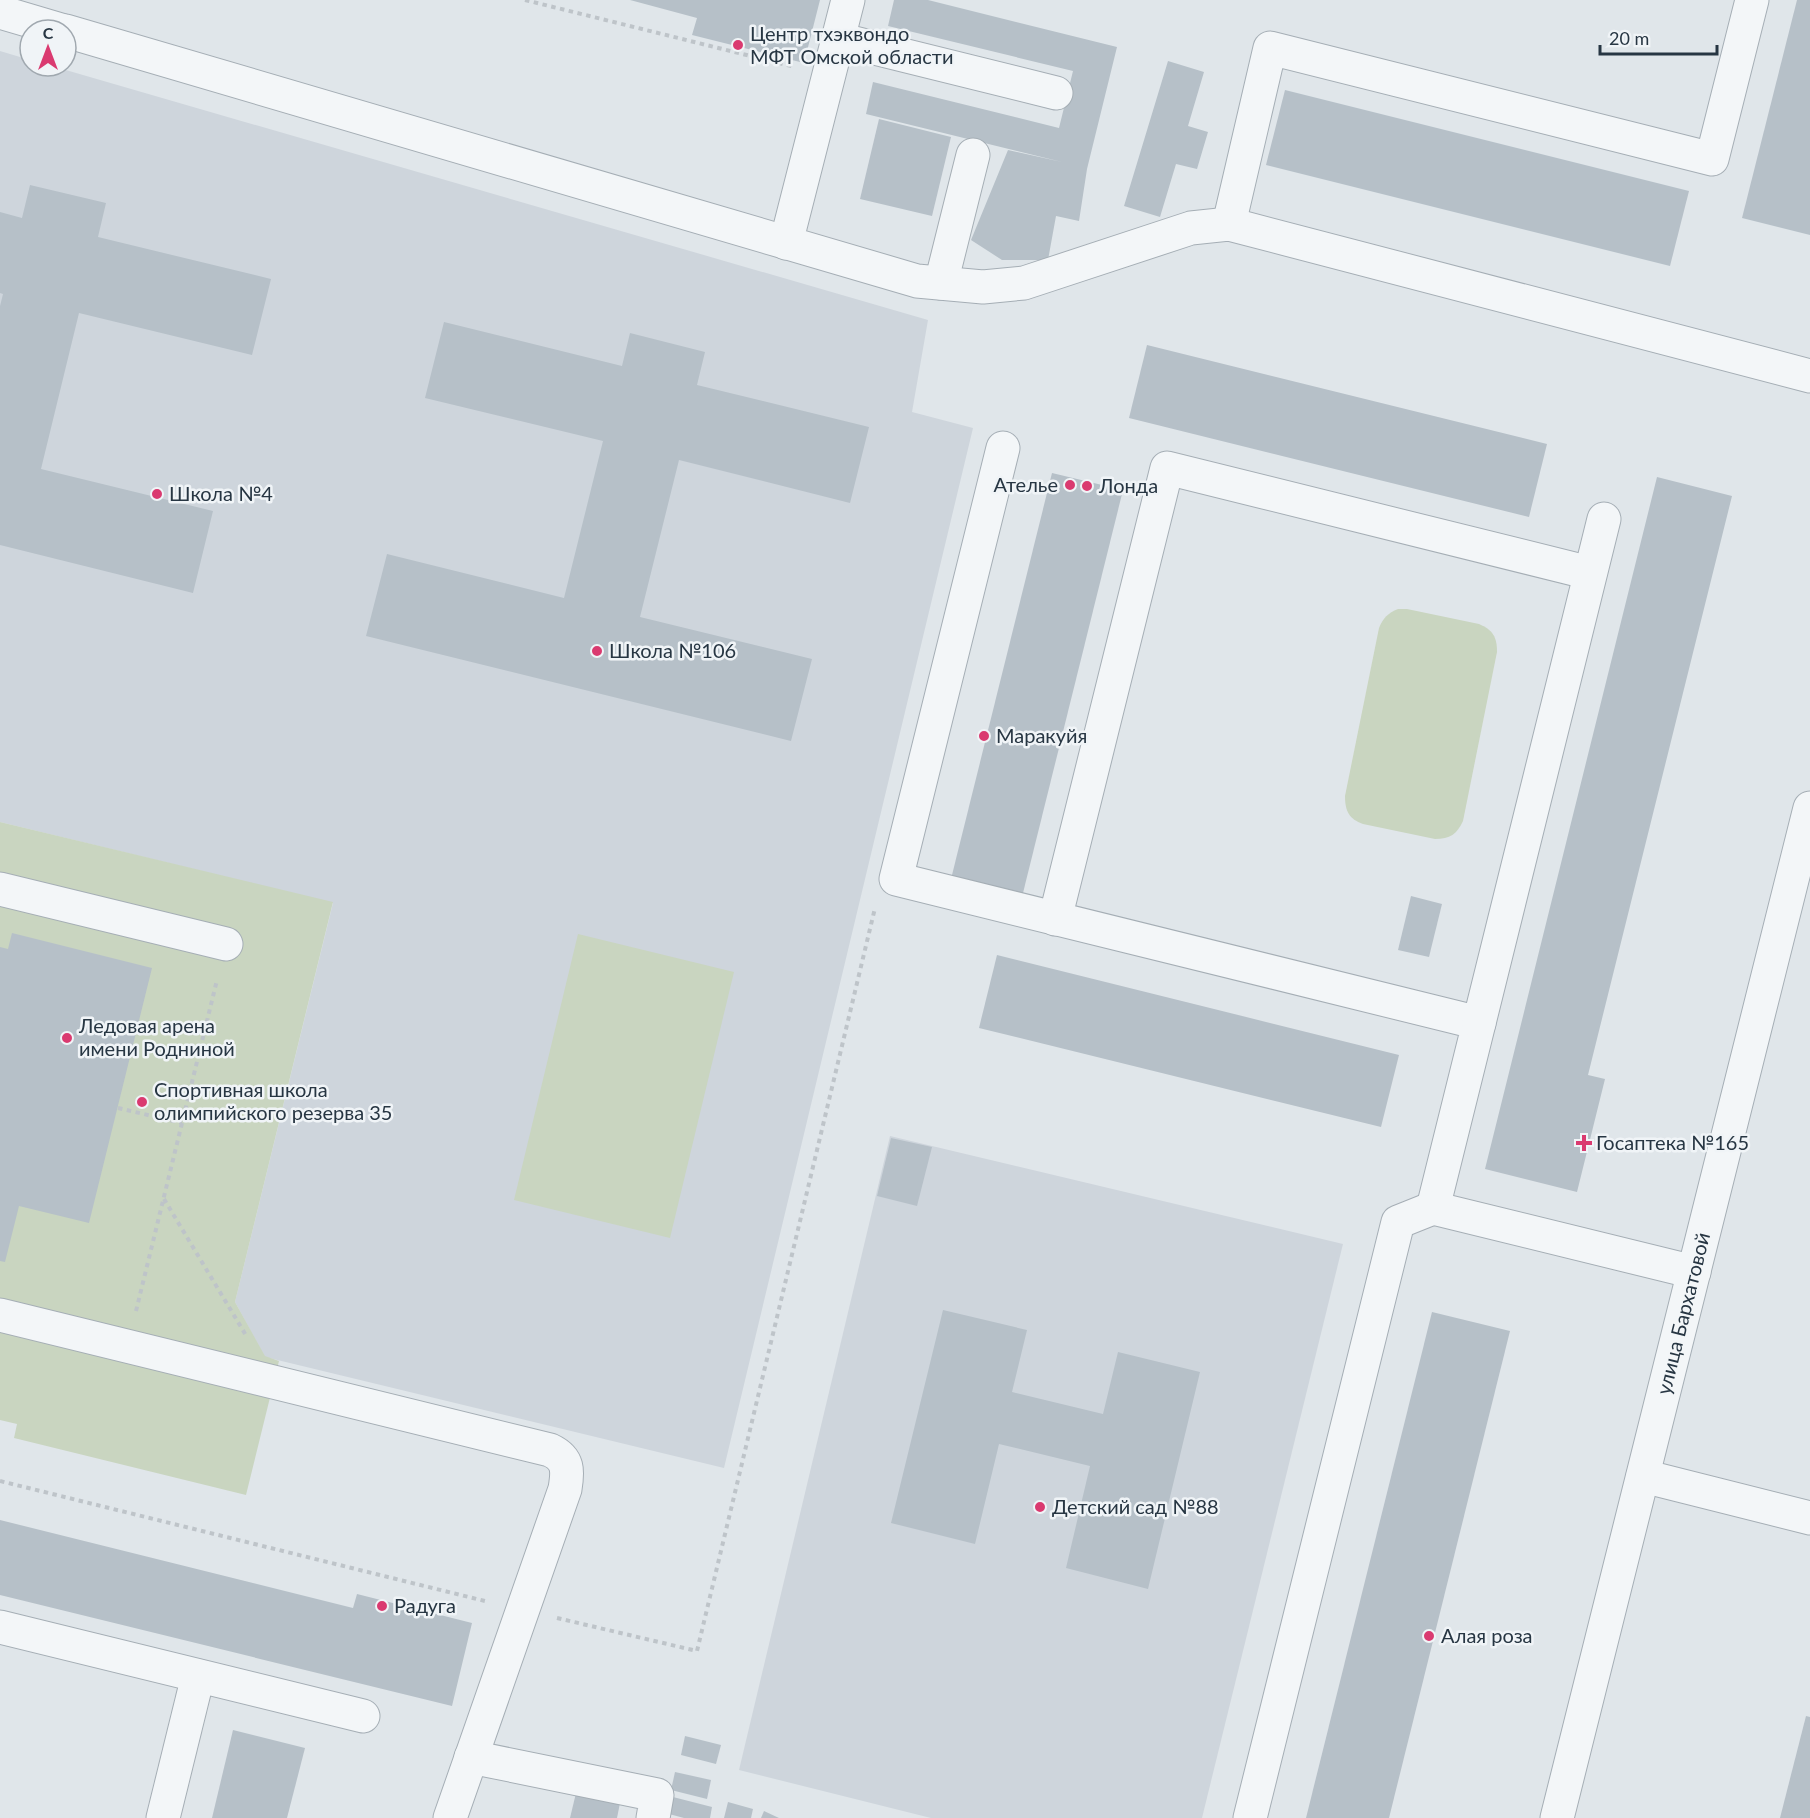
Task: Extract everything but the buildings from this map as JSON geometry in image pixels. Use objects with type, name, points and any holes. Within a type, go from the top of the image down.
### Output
[{"type":"street","points":[[786,243],[848,0]]},
{"type":"street","points":[[1229,224],[1270,48],[1712,159],[1752,0]]},
{"type":"street","points":[[0,12],[20,18]]},
{"type":"street","points":[[78,35],[917,280],[983,287],[1024,282],[1191,228],[1229,224],[1810,376]]},
{"type":"street","points":[[838,39],[1056,93]]},
{"type":"street","points":[[941,283],[973,155]]},
{"type":"street","points":[[1003,448],[896,879],[1479,1023]]},
{"type":"street","points":[[1055,919],[1167,468],[1590,573]]},
{"type":"street","points":[[1433,1208],[1604,519]]},
{"type":"street","name":"улица Бархатовой","points":[[1557,1818],[1810,808]]},
{"type":"street","points":[[0,889],[226,944]]},
{"type":"street","points":[[1250,1818],[1398,1222],[1433,1208],[1694,1272]]},
{"type":"street","points":[[0,1315],[559,1454],[565,1461],[568,1479],[450,1818]]},
{"type":"street","points":[[1643,1476],[1810,1518]]},
{"type":"street","points":[[0,1627],[363,1716]]},
{"type":"street","points":[[163,1818],[198,1676]]},
{"type":"street","points":[[471,1757],[657,1795],[653,1818]]},
{"type":"path","points":[[525,0],[828,76]]},
{"type":"path","points":[[0,1481],[697,1651],[882,876],[896,879]]},
{"type":"path","points":[[127,1346],[226,944]]},
{"type":"path","points":[[118,1108],[182,1123]]},
{"type":"path","points":[[164,1198],[249,1341]]},
{"type":"shaded area","name":"Школа №106","points":[[0,51],[18,56],[18,78],[78,78],[78,74],[928,320],[912,412],[973,428],[724,1468],[265,1357],[235,1302],[333,903],[0,822]]},
{"type":"shaded area","name":"Детский сад №88","points":[[890,1136],[1343,1244],[1202,1818],[931,1818],[739,1770]]},
{"type":"green space","points":[[1398,609],[1479,624],[1491,632],[1496,642],[1497,652],[1463,821],[1455,832],[1445,838],[1435,839],[1363,824],[1351,817],[1346,806],[1345,796],[1379,628],[1386,616]]},
{"type":"green space","name":"Спортивная школа олимпийского резерва 35","points":[[0,822],[333,902],[235,1302],[265,1356],[279,1361],[246,1495],[14,1438],[17,1424],[0,1420]]},
{"type":"green space","points":[[578,934],[734,972],[670,1238],[514,1200]]},
{"type":"place","name":"Центр тхэквондо МФТ Омской области","points":[[738,45]]},
{"type":"place","name":"Ателье","points":[[1070,485]]},
{"type":"place","name":"Лонда","points":[[1087,486]]},
{"type":"place","name":"Школа №4","points":[[157,494]]},
{"type":"place","name":"Школа №106","points":[[597,651]]},
{"type":"place","name":"Маракуйя","points":[[984,736]]},
{"type":"place","name":"Ледовая арена имени Родниной","points":[[67,1038]]},
{"type":"place","name":"Спортивная школа олимпийского резерва 35","points":[[142,1102]]},
{"type":"place","name":"Госаптека №165","points":[[1584,1143]]},
{"type":"place","name":"Детский сад №88","points":[[1040,1507]]},
{"type":"place","name":"Радуга","points":[[382,1606]]},
{"type":"place","name":"Алая роза","points":[[1429,1636]]}]
